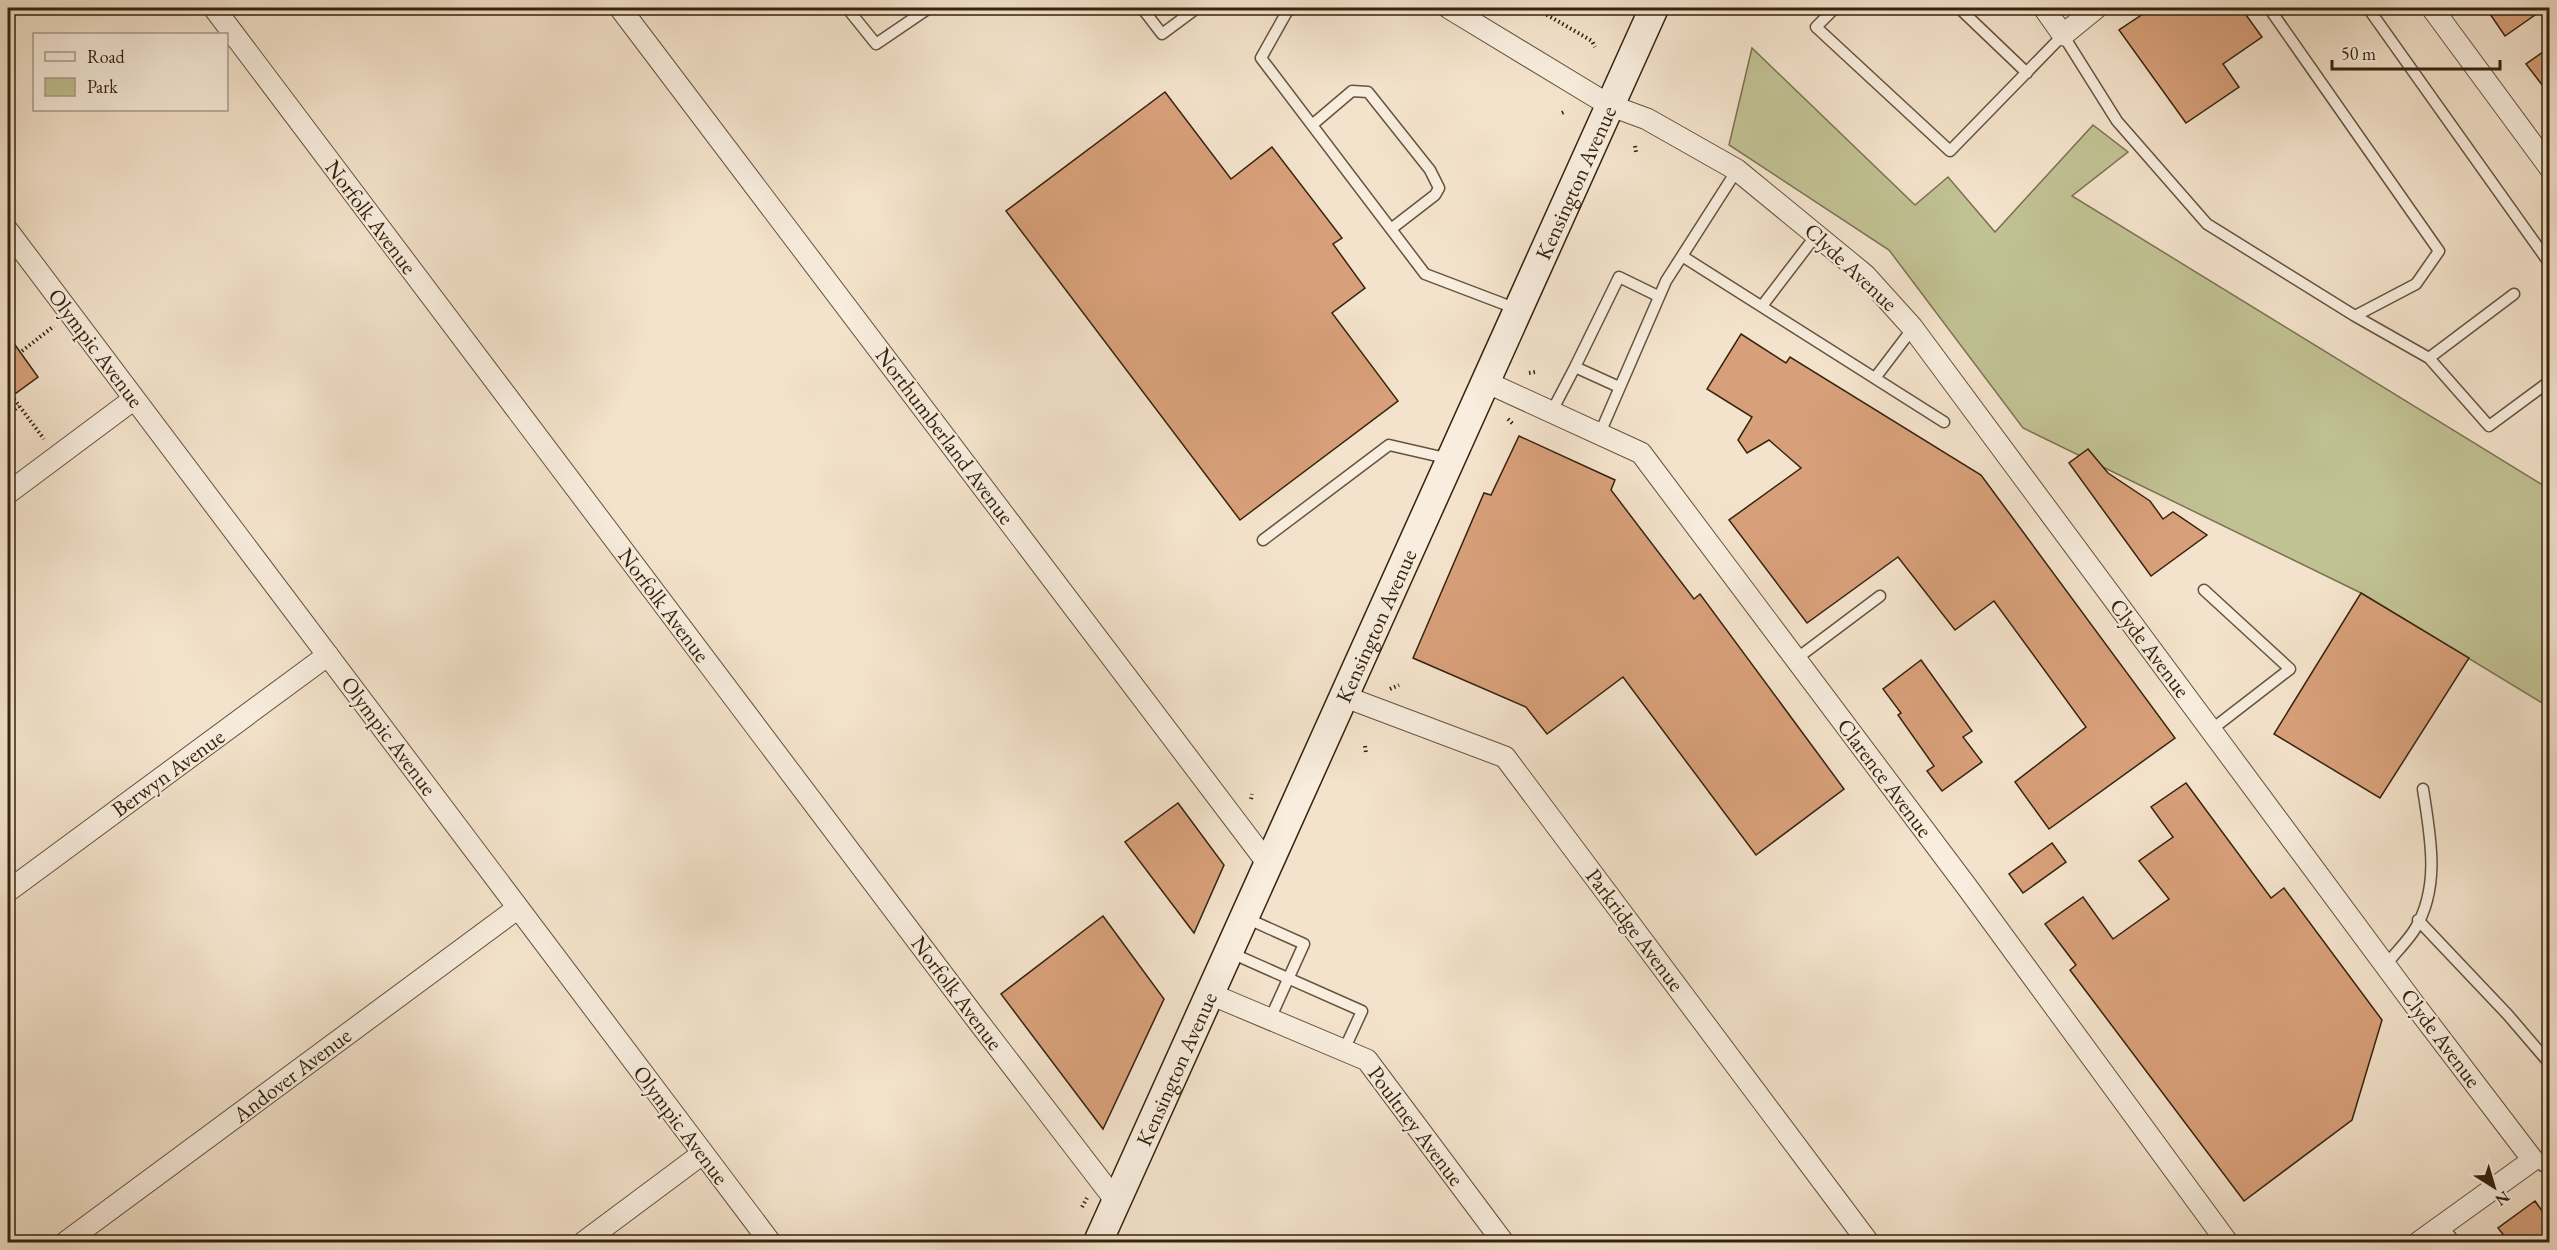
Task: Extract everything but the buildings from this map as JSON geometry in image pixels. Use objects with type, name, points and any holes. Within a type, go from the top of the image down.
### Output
[{"type":"street","name":"Norfolk Avenue","points":[[214,8],[974,1017],[1116,1201]]},
{"type":"street","name":"Northumberland Avenue","points":[[620,8],[1269,865]]},
{"type":"street","name":"Clyde Avenue","points":[[1449,8],[1609,105],[1647,119],[1737,170],[1817,233],[1865,275],[1913,328],[2386,965],[2544,1162],[2419,1242]]},
{"type":"street","name":"Kensington Avenue","points":[[1098,1242],[1208,993],[1269,865],[1654,8]]},
{"type":"street","points":[[2044,8],[2063,35],[2096,8]]},
{"type":"street","points":[[2432,8],[2550,168]]},
{"type":"street","name":"Olympic Avenue","points":[[8,231],[770,1242]]},
{"type":"street","name":"Clarence Avenue","points":[[1486,382],[1641,453],[2227,1242]]},
{"type":"street","points":[[8,493],[134,399]]},
{"type":"street","name":"Berwyn Avenue","points":[[8,891],[327,655]]},
{"type":"street","name":"Parkridge Avenue","points":[[1343,696],[1505,757],[1868,1242]]},
{"type":"street","name":"Andover Avenue","points":[[66,1242],[518,908]]},
{"type":"street","name":"Poultney Avenue","points":[[1208,993],[1367,1060],[1503,1242]]},
{"type":"street","points":[[584,1242],[702,1154]]},
{"type":"lane","points":[[848,8],[876,44],[929,8]]},
{"type":"lane","points":[[1142,8],[1162,34],[1197,8]]},
{"type":"lane","points":[[1289,8],[1262,58],[1425,274],[1518,309]]},
{"type":"lane","points":[[1836,8],[1816,27],[1950,151],[2063,35],[2117,121],[2207,224],[2355,316],[2429,358],[2489,426],[2550,381]]},
{"type":"lane","points":[[1959,8],[2026,73]]},
{"type":"lane","points":[[2269,8],[2439,251],[2416,284],[2355,316]]},
{"type":"lane","points":[[2368,8],[2550,264]]},
{"type":"lane","points":[[1312,125],[1352,91],[1368,92],[1430,170],[1439,188],[1435,195],[1391,229]]},
{"type":"lane","points":[[1600,433],[1658,296],[1737,170]]},
{"type":"lane","points":[[1762,306],[1817,233]]},
{"type":"lane","points":[[1683,256],[1944,423]]},
{"type":"lane","points":[[1552,411],[1618,277],[1658,296]]},
{"type":"lane","points":[[2429,358],[2514,294]]},
{"type":"lane","points":[[1875,378],[1913,328]]},
{"type":"lane","points":[[1575,367],[1619,387]]},
{"type":"lane","points":[[1263,540],[1389,445],[1450,459]]},
{"type":"lane","points":[[2204,590],[2290,669],[2211,730]]},
{"type":"lane","points":[[1796,659],[1880,596]]},
{"type":"lane","points":[[2386,965],[2418,920],[2426,900],[2433,851],[2423,789]]},
{"type":"lane","points":[[1244,917],[1305,944],[1270,1019]]},
{"type":"lane","points":[[2418,920],[2508,1015],[2550,1064]]},
{"type":"lane","points":[[1227,951],[1362,1011],[1344,1050]]},
{"type":"lane","points":[[2442,1226],[2455,1242]]},
{"type":"path","points":[[1535,8],[1592,41],[1595,47]]},
{"type":"path","points":[[1635,146],[1636,152]]},
{"type":"path","points":[[22,351],[54,326]]},
{"type":"path","points":[[14,399],[45,441]]},
{"type":"path","points":[[8,415],[19,406]]},
{"type":"path","points":[[1508,419],[1513,424]]},
{"type":"path","points":[[1389,689],[1400,685]]},
{"type":"path","points":[[1365,747],[1366,753]]},
{"type":"green space","points":[[1752,48],[1915,205],[1948,177],[1995,232],[2093,125],[2128,152],[2072,196],[2549,489],[2549,707],[2361,593],[2023,428],[1889,250],[1729,145]]}]
